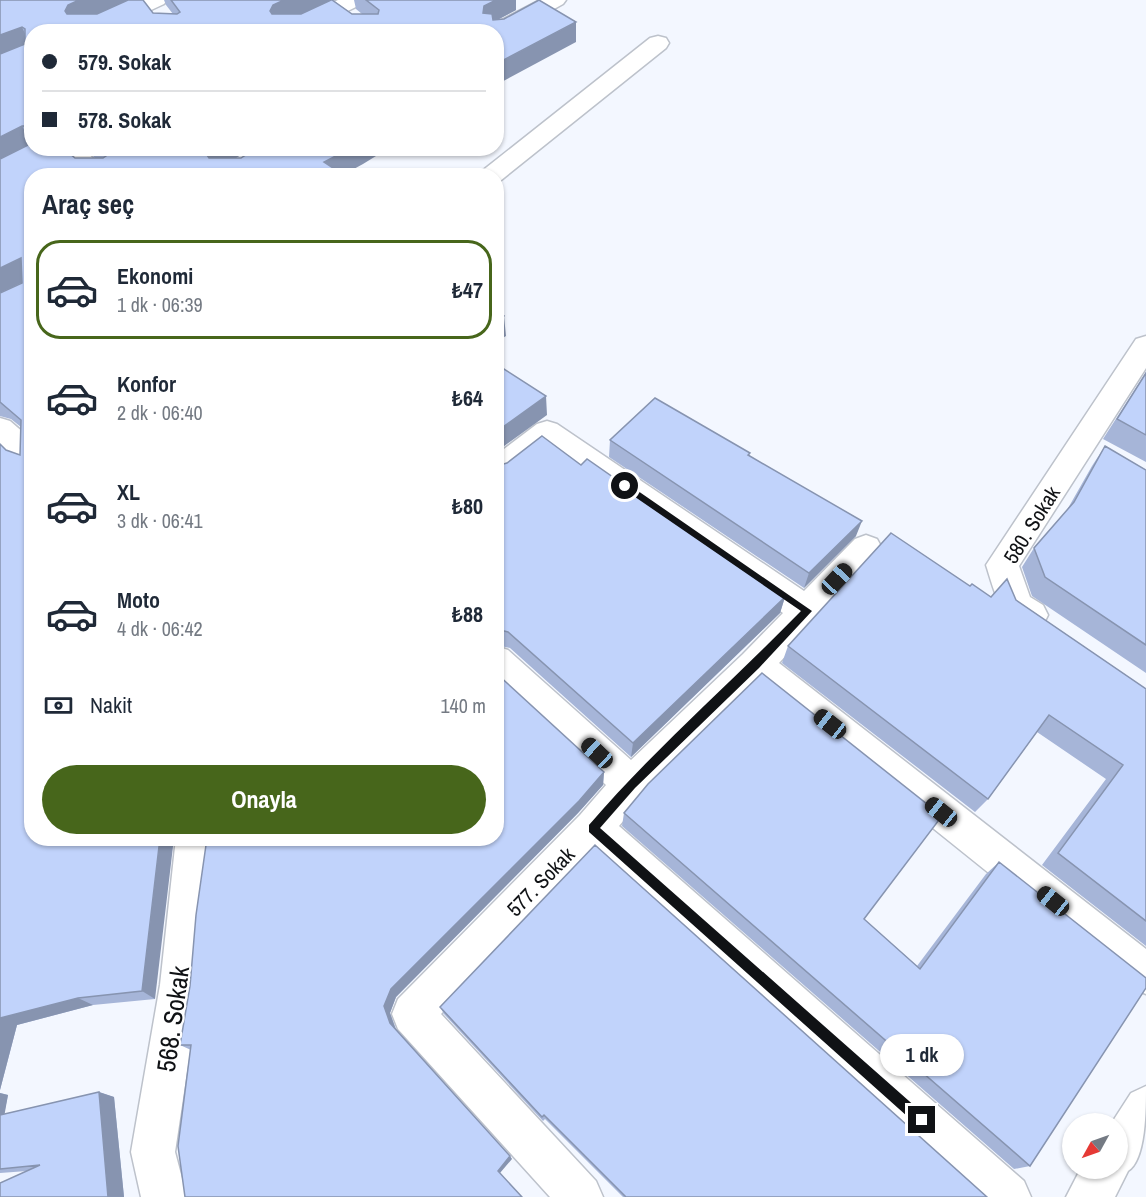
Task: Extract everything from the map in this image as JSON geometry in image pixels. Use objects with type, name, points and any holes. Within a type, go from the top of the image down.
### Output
[{"type":"street","points":[[504,28],[556,0]]},
{"type":"street","points":[[108,24],[157,7]]},
{"type":"street","points":[[309,24],[349,9]]},
{"type":"street","points":[[501,168],[658,43]]},
{"type":"street","points":[[76,156],[90,168]]},
{"type":"street","name":"580. Sokak","points":[[1054,632],[1017,606],[1002,566],[1096,452],[1146,346]]},
{"type":"street","points":[[0,429],[24,452]]},
{"type":"street","points":[[504,466],[547,432],[807,611]]},
{"type":"street","name":"577. Sokak","points":[[580,1197],[413,1014],[593,828],[631,784],[755,665],[866,548]]},
{"type":"street","points":[[755,665],[1146,974]]},
{"type":"street","points":[[504,668],[631,784]]},
{"type":"street","points":[[593,828],[1008,1197]]},
{"type":"street","name":"568. Sokak","points":[[164,1197],[153,1152],[180,985],[194,846]]},
{"type":"street","points":[[1103,1181],[1146,1108]]},
{"type":"building","points":[[0,0],[79,0],[68,5],[65,11],[67,14],[97,14],[128,0],[143,0],[153,13],[177,14],[180,12],[171,0],[284,0],[273,5],[270,11],[272,14],[301,14],[332,0],[352,14],[378,14],[379,10],[366,0],[496,0],[484,6],[483,13],[492,14],[493,20],[504,19],[539,0],[576,22],[504,60],[504,24],[24,24],[24,28],[22,27],[0,35]]},
{"type":"building","points":[[24,44],[24,126],[0,137],[0,54]]},
{"type":"building","points":[[24,147],[24,156],[73,156],[75,158],[336,156],[324,162],[333,168],[24,168],[24,846],[159,846],[142,991],[78,998],[0,1018],[0,444],[6,450],[20,455],[21,420],[0,402],[0,293],[22,283],[21,258],[0,268],[0,159]]},
{"type":"building","points":[[504,369],[546,396],[504,426]]},
{"type":"building","points":[[1146,373],[1146,435],[1117,419]]},
{"type":"building","points":[[655,398],[862,521],[809,573],[610,440]]},
{"type":"building","points":[[542,436],[581,465],[587,459],[785,597],[633,743],[508,632],[504,631],[504,464]]},
{"type":"building","points":[[1105,446],[1146,470],[1146,645],[1045,577],[1034,548],[1074,502]]},
{"type":"building","points":[[891,533],[970,586],[972,584],[991,597],[1007,579],[1016,600],[1146,689],[1146,921],[1058,853],[1123,765],[1049,715],[988,799],[788,646]]},
{"type":"building","points":[[762,673],[942,816],[864,919],[920,969],[999,862],[1146,978],[1146,988],[1065,1113],[1062,1113],[1062,1117],[1030,1166],[624,813],[648,784]]},
{"type":"building","points":[[504,680],[604,772],[579,801],[391,989],[384,1006],[390,1023],[510,1156],[498,1171],[522,1197],[185,1197],[178,1146],[191,1045],[180,1045],[190,986],[196,915],[206,846],[504,846]]},
{"type":"building","points":[[595,845],[987,1197],[626,1197],[544,1115],[542,1117],[440,1007]]},
{"type":"building","points":[[99,1092],[108,1197],[0,1197],[0,1183],[40,1165],[0,1169],[0,1115]]},
{"type":"route","points":[[625,486],[807,611],[755,665],[631,784],[593,828],[922,1120]]}]
